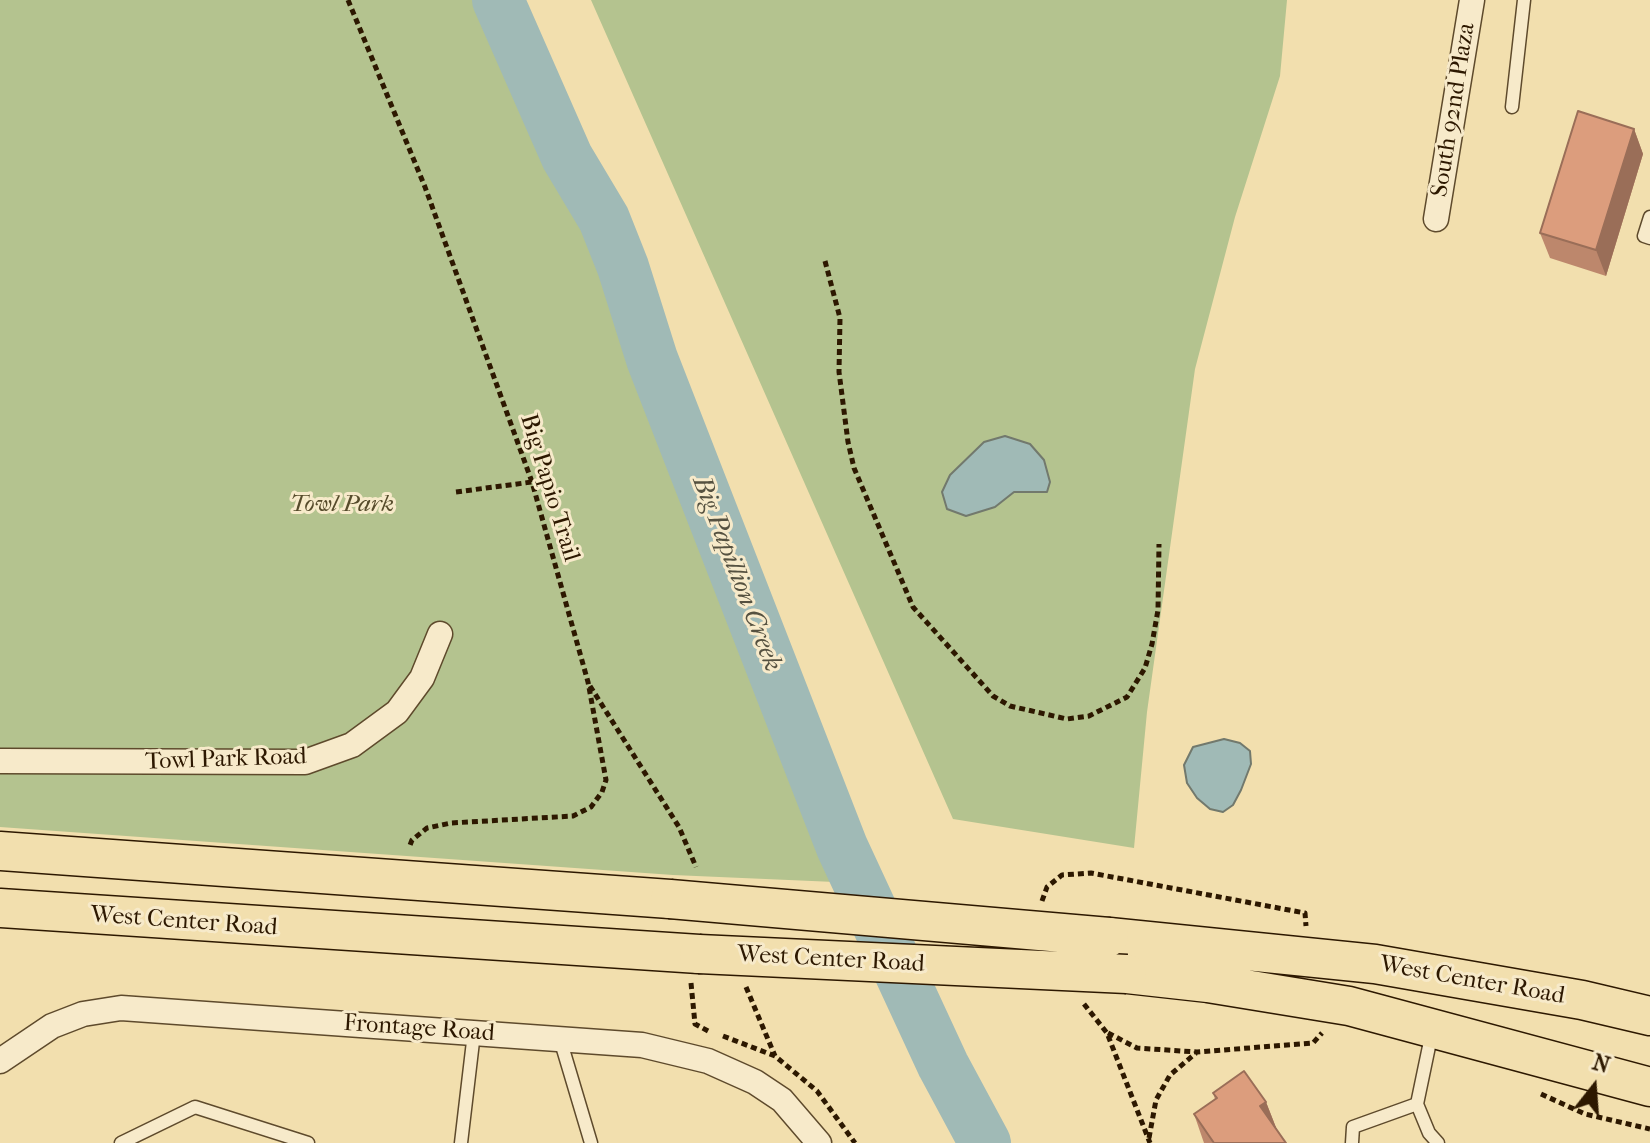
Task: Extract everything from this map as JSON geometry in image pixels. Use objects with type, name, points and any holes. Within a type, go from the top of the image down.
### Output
[{"type":"main road","name":"West Center Road","points":[[0,851],[670,899],[1109,937],[1375,964],[1540,992],[1650,1016]]},
{"type":"main road","name":"West Center Road","points":[[0,908],[695,968],[1127,974],[1208,983],[1334,1004],[1650,1087]]},
{"type":"street","name":"South 92nd Plaza","points":[[1436,219],[1461,84],[1472,0]]},
{"type":"street","name":"Towl Park Road","points":[[0,761],[260,765],[305,762],[352,745],[397,712],[422,678],[440,634]]},
{"type":"street","name":"Frontage Road","points":[[0,1061],[52,1026],[83,1014],[121,1008],[642,1045],[708,1061],[755,1082],[782,1100],[819,1143]]},
{"type":"lane","points":[[1512,107],[1524,0]]},
{"type":"lane","points":[[1650,217],[1644,236],[1650,238]]},
{"type":"lane","points":[[1433,1029],[1417,1104],[1429,1133],[1438,1143]]},
{"type":"lane","points":[[461,1143],[474,1033]]},
{"type":"lane","points":[[560,1039],[591,1143]]},
{"type":"lane","points":[[1352,1143],[1353,1127],[1417,1104]]},
{"type":"lane","points":[[121,1143],[195,1107],[308,1143]]},
{"type":"path","name":"Big Papio Trail","points":[[348,0],[425,187],[532,482],[588,682],[606,780],[591,807],[573,816],[451,823],[427,828],[412,840],[408,853]]},
{"type":"path","points":[[825,261],[840,318],[839,372],[854,468],[913,607],[993,696],[1010,706],[1067,719],[1089,716],[1127,697],[1145,668],[1152,644],[1158,610],[1159,544]]},
{"type":"path","points":[[456,492],[532,482]]},
{"type":"path","points":[[695,968],[695,1024],[775,1056],[817,1091],[855,1143]]},
{"type":"path","points":[[1107,1033],[1137,1048],[1197,1052],[1313,1043],[1327,1028]]},
{"type":"path","points":[[1149,1141],[1156,1100],[1170,1075],[1197,1052]]},
{"type":"green space","name":"Towl Park","points":[[0,0],[498,0],[567,157],[604,219],[623,267],[652,359],[858,883],[673,875],[0,827]]},
{"type":"green space","points":[[591,0],[1287,0],[1280,76],[1235,217],[1195,369],[1147,712],[1134,848],[953,819]]},
{"type":"water","points":[[1005,436],[1030,444],[1044,460],[1050,482],[1047,492],[1014,492],[995,507],[966,516],[947,509],[942,492],[950,475],[984,442]]},
{"type":"water","points":[[1224,739],[1240,743],[1250,751],[1251,764],[1233,805],[1223,812],[1210,809],[1197,798],[1187,783],[1184,765],[1193,747]]},
{"type":"building","points":[[1578,111],[1634,129],[1596,250],[1540,233]]},
{"type":"building","points":[[1244,1071],[1266,1102],[1260,1106],[1286,1143],[1214,1143],[1194,1114],[1217,1098],[1213,1093]]},
{"type":"waterway","name":"Big Papillion Creek","points":[[498,0],[567,157],[604,219],[623,267],[652,359],[842,847],[943,1065],[985,1143]]}]
